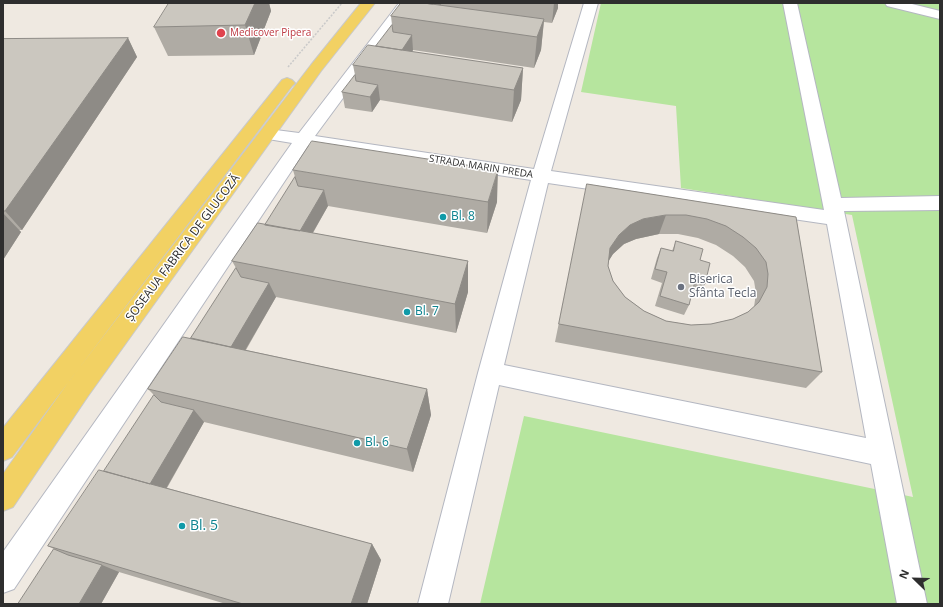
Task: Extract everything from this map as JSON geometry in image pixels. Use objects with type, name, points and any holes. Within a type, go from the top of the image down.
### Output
[{"type":"main road","name":"ȘOSEAUA FABRICA DE GLUCOZĂ","points":[[3,448],[222,166],[311,53],[353,3]]},
{"type":"main road","name":"ȘOSEAUA FABRICA DE GLUCOZĂ","points":[[3,497],[79,388],[268,134],[368,3]]},
{"type":"street","points":[[3,578],[304,139],[406,3]]},
{"type":"street","name":"STRADA MARIN PREDA","points":[[268,134],[541,176],[590,3]]},
{"type":"street","points":[[790,3],[834,212],[912,604]]},
{"type":"street","points":[[892,3],[940,15]]},
{"type":"street","points":[[433,604],[490,373],[541,176],[834,212],[940,203]]},
{"type":"street","points":[[490,373],[882,454]]},
{"type":"green space","points":[[601,3],[940,3],[940,604],[480,604],[524,416],[913,497],[852,215],[681,188],[676,106],[581,92]]},
{"type":"building","points":[[169,3],[255,3],[245,25],[154,27]]},
{"type":"building","points":[[401,3],[424,3],[544,19],[537,37],[391,16]]},
{"type":"building","points":[[392,25],[393,32],[412,35],[402,50],[376,46]]},
{"type":"building","points":[[128,38],[5,211],[3,211],[3,39]]},
{"type":"building","points":[[368,45],[523,68],[514,90],[353,65]]},
{"type":"building","points":[[355,75],[356,81],[378,85],[370,97],[342,92]]},
{"type":"building","points":[[312,141],[498,170],[488,202],[293,170]]},
{"type":"building","points":[[295,177],[298,186],[324,190],[300,231],[265,225]]},
{"type":"building","points":[[587,184],[796,217],[822,372],[559,324]],"holes":[[[666,215],[686,215],[707,219],[726,226],[756,248],[766,262],[768,274],[767,287],[759,302],[748,312],[733,319],[711,324],[691,325],[666,321],[644,311],[625,297],[613,281],[608,266],[610,248],[619,235],[630,225],[643,219]]]},
{"type":"building","points":[[258,223],[468,261],[455,304],[232,261]]},
{"type":"building","name":"Biserica Sfânta Tecla","points":[[676,241],[703,249],[700,260],[710,263],[705,284],[695,281],[689,305],[660,296],[667,272],[655,269],[661,248],[673,251]]},
{"type":"building","points":[[236,268],[241,277],[269,283],[231,347],[191,338]]},
{"type":"building","points":[[183,337],[427,389],[407,449],[148,389]]},
{"type":"building","points":[[154,395],[161,402],[194,410],[150,484],[104,471]]},
{"type":"building","name":"Bl. 5","points":[[99,470],[372,544],[351,604],[243,604],[48,546]]},
{"type":"building","points":[[54,549],[68,555],[102,565],[79,604],[18,604]]},
{"type":"place","name":"Medicover Pipera","points":[[221,33]]},
{"type":"place","name":"Bl. 8","points":[[443,217]]},
{"type":"place","name":"Biserica Sfânta Tecla","points":[[681,287]]},
{"type":"place","name":"Bl. 7","points":[[407,312]]},
{"type":"place","name":"Bl. 6","points":[[357,443]]},
{"type":"place","name":"Bl. 5","points":[[182,526]]}]
